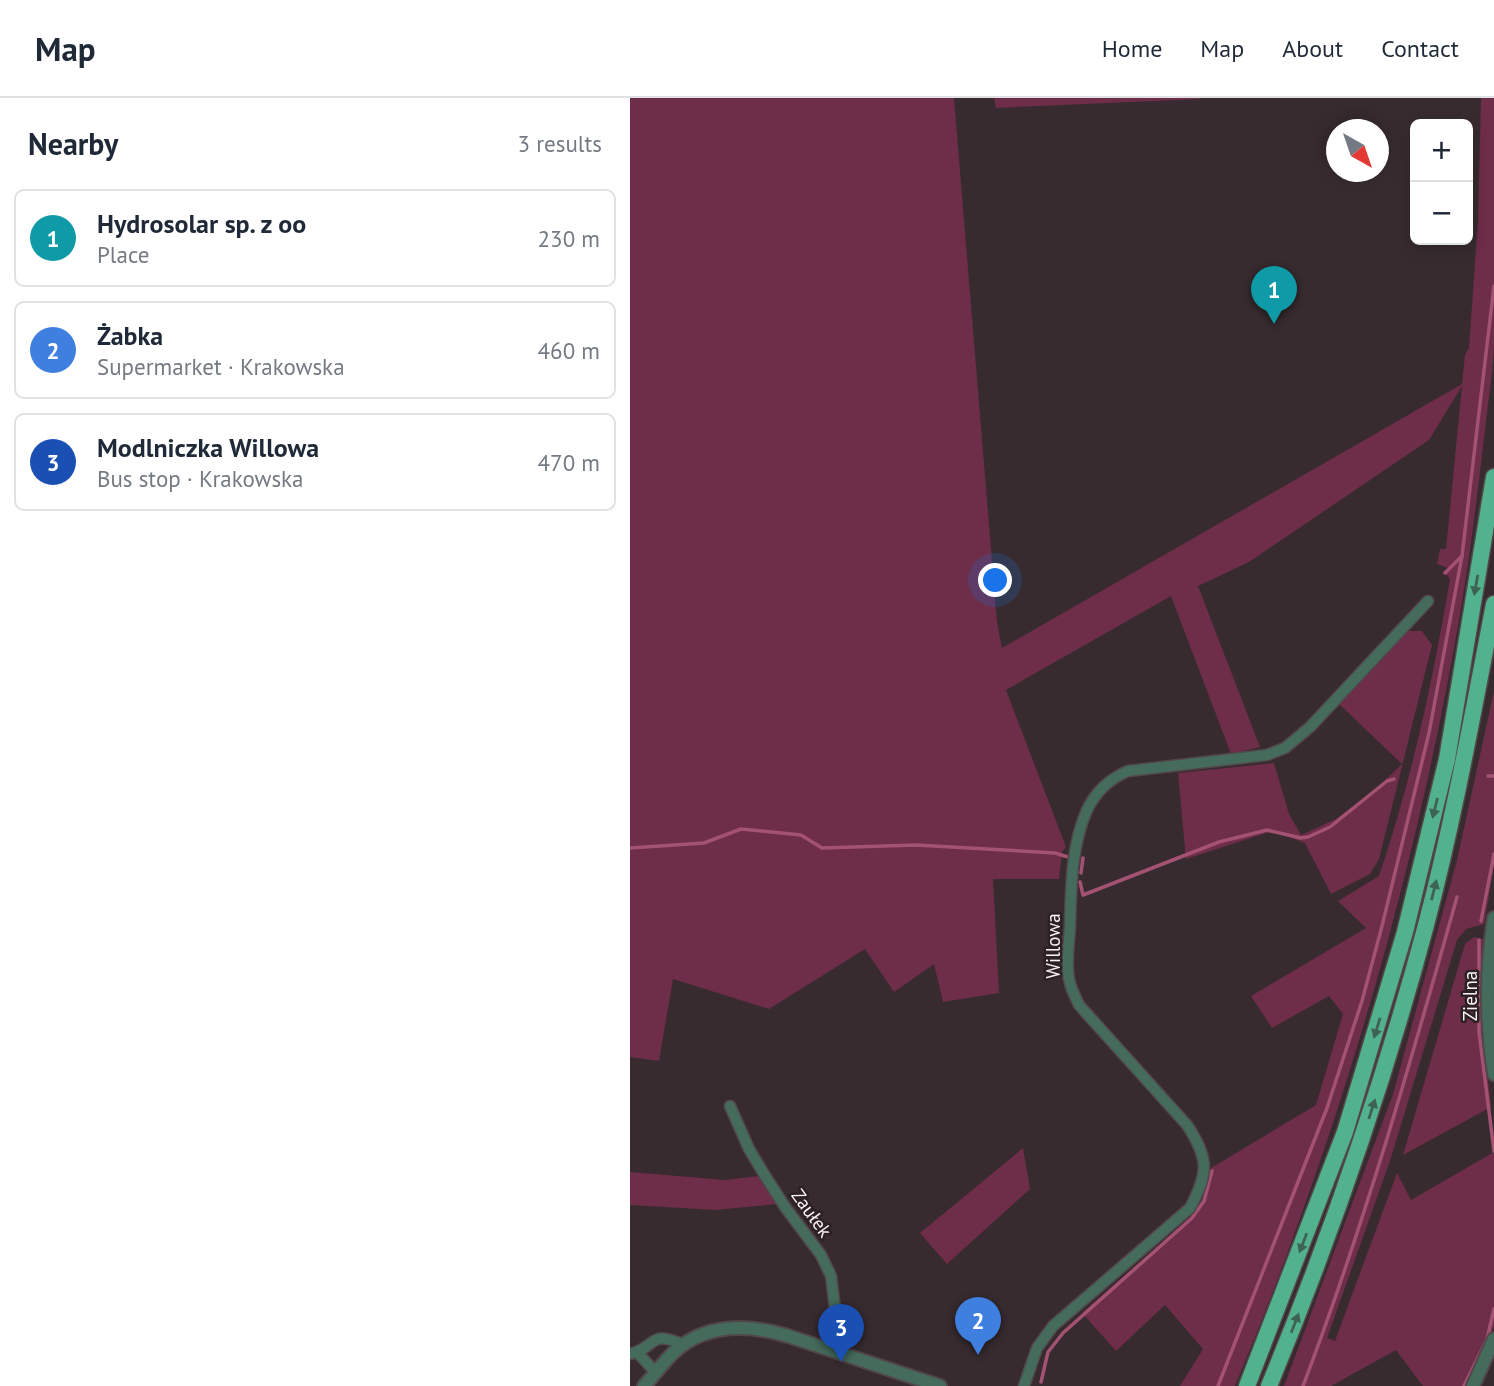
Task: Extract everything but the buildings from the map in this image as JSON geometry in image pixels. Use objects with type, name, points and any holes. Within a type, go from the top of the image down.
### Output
[{"type":"highway","points":[[1247,1386],[1345,1132],[1402,943],[1447,759],[1494,477]]},
{"type":"highway","points":[[1269,1386],[1336,1216],[1377,1094],[1426,926],[1465,756],[1494,604]]},
{"type":"street","name":"Willowa","points":[[1024,1386],[1037,1348],[1053,1326],[1190,1208],[1201,1186],[1205,1164],[1201,1147],[1187,1125],[1097,1027],[1079,1005],[1071,987],[1068,971],[1072,880],[1078,839],[1087,810],[1112,777],[1128,771],[1267,755],[1285,748],[1310,727],[1428,601]]},
{"type":"street","name":"Zielna","points":[[1494,918],[1488,1018],[1494,1074]]},
{"type":"street","name":"Zaułek","points":[[730,1106],[749,1149],[785,1207],[821,1255],[831,1276],[837,1325],[832,1349]]},
{"type":"street","points":[[644,1386],[674,1352],[698,1335],[746,1327],[765,1329],[832,1349],[940,1386]]},
{"type":"street","points":[[656,1373],[634,1354],[661,1338],[684,1345]]},
{"type":"street","points":[[1473,1386],[1494,1339]]},
{"type":"shaded area","points":[[630,98],[954,98],[997,622],[1002,648],[1462,384],[1465,355],[1469,348],[1478,220],[1481,98],[1494,98],[1493,366],[1468,564],[1443,708],[1397,906],[1370,1003],[1308,1197],[1235,1386],[1180,1386],[1203,1349],[1165,1305],[1116,1351],[1082,1313],[1191,1217],[1203,1199],[1211,1168],[1316,1105],[1343,1014],[1329,996],[1272,1028],[1251,996],[1366,928],[1338,901],[1379,876],[1402,803],[1420,729],[1450,579],[1444,572],[1448,568],[1437,564],[1440,549],[1446,549],[1462,386],[1429,440],[1249,562],[1198,586],[1260,747],[1231,754],[1171,596],[1006,690],[1066,847],[1062,852],[1059,879],[993,879],[999,993],[943,1002],[934,964],[894,992],[865,949],[769,1009],[673,979],[659,1061],[630,1057]]},
{"type":"shaded area","points":[[994,98],[1200,98],[1200,99],[996,108]]},
{"type":"shaded area","points":[[1407,631],[1422,631],[1432,645],[1379,859],[1370,874],[1331,894],[1305,843],[1278,833],[1266,833],[1186,859],[1178,773],[1274,763],[1289,814],[1301,835],[1336,819],[1379,786],[1402,764],[1338,703]]},
{"type":"shaded area","points":[[1494,691],[1494,866],[1484,924],[1466,929],[1457,940],[1390,1161],[1327,1338],[1335,1341],[1397,1173],[1411,1200],[1494,1152],[1494,1326],[1484,1353],[1466,1386],[1423,1386],[1396,1350],[1331,1386],[1284,1386],[1393,1094],[1457,860]]},
{"type":"shaded area","points":[[1474,937],[1483,939],[1481,1020],[1491,1107],[1403,1155],[1465,944]]},
{"type":"shaded area","points":[[1023,1148],[1030,1189],[947,1264],[920,1233]]},
{"type":"shaded area","points":[[630,1172],[725,1180],[759,1176],[776,1204],[716,1210],[630,1205]]},
{"type":"waterway","points":[[1218,1386],[1327,1108],[1362,1001],[1382,926],[1429,733],[1462,556],[1494,286]]},
{"type":"waterway","points":[[1445,573],[1462,556]]},
{"type":"waterway","points":[[1488,776],[1494,776]]},
{"type":"waterway","points":[[1080,882],[1083,895],[1219,842],[1267,830],[1301,838],[1308,837],[1330,827],[1387,781],[1394,779]]},
{"type":"waterway","points":[[630,848],[704,843],[741,829],[801,835],[822,848],[916,845],[1055,853],[1068,857]]},
{"type":"waterway","points":[[1481,921],[1494,854]]},
{"type":"waterway","points":[[1081,873],[1083,858]]},
{"type":"waterway","points":[[1303,1386],[1366,1204],[1457,897]]},
{"type":"waterway","points":[[1479,940],[1479,1032],[1494,1151]]},
{"type":"waterway","points":[[1041,1382],[1048,1352],[1063,1333],[1192,1218],[1204,1201],[1212,1171]]},
{"type":"waterway","points":[[1464,1386],[1487,1339],[1494,1309]]},
{"type":"place","name":"Hydrosolar sp. z oo","points":[[1274,324]]},
{"type":"place","name":"Żabka","points":[[978,1355]]},
{"type":"place","name":"Modlniczka Willowa","points":[[841,1362]]}]
